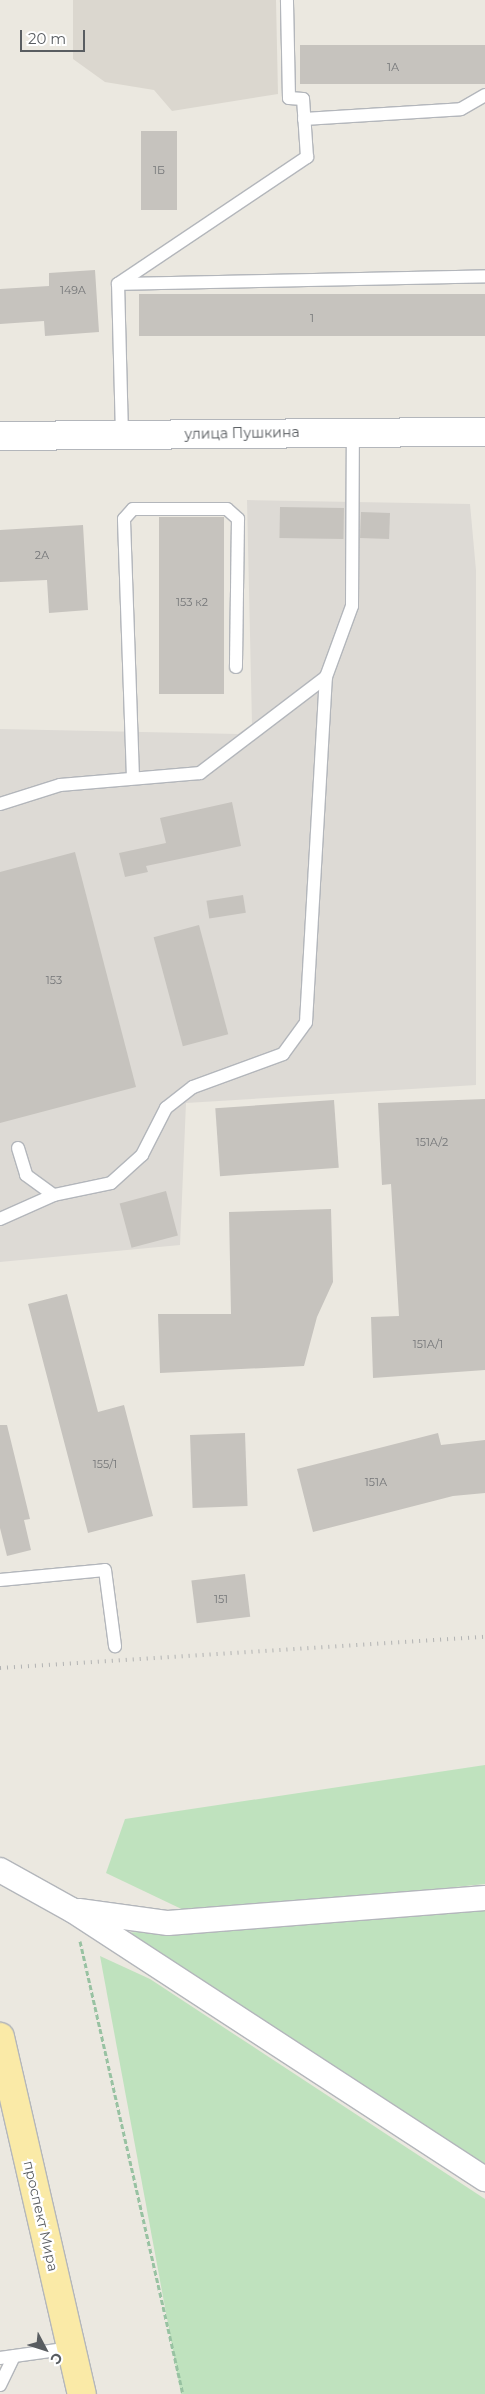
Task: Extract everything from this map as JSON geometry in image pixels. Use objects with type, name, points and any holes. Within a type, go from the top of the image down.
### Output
[{"type":"main road","name":"проспект Мира","points":[[0,2038],[82,2394]]},
{"type":"street","name":"улица Пушкина","points":[[0,436],[485,432]]},
{"type":"street","points":[[0,1870],[72,1910],[485,2179]]},
{"type":"street","points":[[72,1910],[168,1923],[485,1898]]},
{"type":"lane","points":[[118,284],[307,157],[303,99],[289,98],[287,0]]},
{"type":"lane","points":[[304,119],[461,109],[485,95]]},
{"type":"lane","points":[[118,284],[485,276]]},
{"type":"lane","points":[[118,284],[122,435]]},
{"type":"lane","points":[[0,1219],[54,1194],[111,1183],[142,1156],[166,1108],[192,1087],[282,1054],[306,1022],[326,677],[352,606],[353,432]]},
{"type":"lane","points":[[133,778],[124,519],[133,509],[227,509],[238,519],[236,667]]},
{"type":"lane","points":[[0,804],[60,785],[200,773],[326,677]]},
{"type":"lane","points":[[18,1148],[26,1175],[54,1194]]},
{"type":"lane","points":[[0,1580],[105,1570],[115,1646]]},
{"type":"lane","points":[[0,2358],[71,2348]]},
{"type":"lane","points":[[0,2385],[14,2356]]},
{"type":"path","points":[[72,1910],[183,2394]]},
{"type":"shaded area","points":[[73,0],[276,0],[278,94],[172,111],[154,90],[105,82],[73,59]]},
{"type":"shaded area","points":[[247,500],[470,504],[476,570],[476,1085],[186,1103],[180,1245],[0,1262],[0,729],[238,734],[252,724]]},
{"type":"green space","points":[[485,1765],[485,1884],[192,1914],[106,1873],[125,1819]]},
{"type":"green space","points":[[485,1909],[485,2168],[124,1933],[235,1925]]},
{"type":"green space","points":[[100,1956],[150,1979],[485,2199],[485,2394],[181,2394]]},
{"type":"building","points":[[300,45],[485,45],[485,84],[300,84]]},
{"type":"building","points":[[141,131],[177,131],[177,210],[141,210]]},
{"type":"building","points":[[95,270],[99,332],[45,336],[44,321],[0,324],[0,289],[49,286],[49,273]]},
{"type":"building","points":[[139,294],[485,294],[485,336],[139,336]]},
{"type":"building","points":[[280,507],[344,508],[343,539],[279,538]]},
{"type":"building","points":[[361,512],[390,513],[389,539],[360,538]]},
{"type":"building","points":[[159,517],[224,517],[224,694],[159,694]]},
{"type":"building","points":[[83,525],[88,610],[49,613],[47,580],[0,582],[0,530]]},
{"type":"building","points":[[232,802],[241,846],[146,866],[148,872],[125,877],[119,853],[166,843],[160,818]]},
{"type":"building","points":[[75,852],[136,1087],[0,1123],[0,872]]},
{"type":"building","points":[[243,895],[246,913],[209,919],[206,901]]},
{"type":"building","points":[[199,925],[228,1034],[183,1046],[154,937]]},
{"type":"building","points":[[485,1099],[485,1370],[373,1378],[371,1317],[399,1316],[391,1184],[382,1185],[378,1103]]},
{"type":"building","points":[[334,1100],[339,1168],[220,1176],[215,1108]]},
{"type":"building","points":[[166,1191],[178,1235],[132,1248],[120,1203]]},
{"type":"building","points":[[331,1209],[333,1282],[317,1317],[304,1366],[160,1373],[158,1314],[231,1314],[229,1212]]},
{"type":"building","points":[[67,1294],[98,1412],[124,1405],[153,1516],[88,1533],[28,1304]]},
{"type":"building","points":[[0,1425],[7,1425],[30,1519],[24,1520],[31,1550],[7,1556],[0,1528]]},
{"type":"building","points":[[245,1433],[248,1506],[193,1508],[190,1435]]},
{"type":"building","points":[[438,1433],[441,1445],[485,1440],[485,1493],[453,1496],[313,1532],[297,1469]]},
{"type":"building","points":[[245,1574],[250,1617],[197,1623],[191,1581]]},
{"type":"railway","points":[[0,1668],[485,1637]]}]
